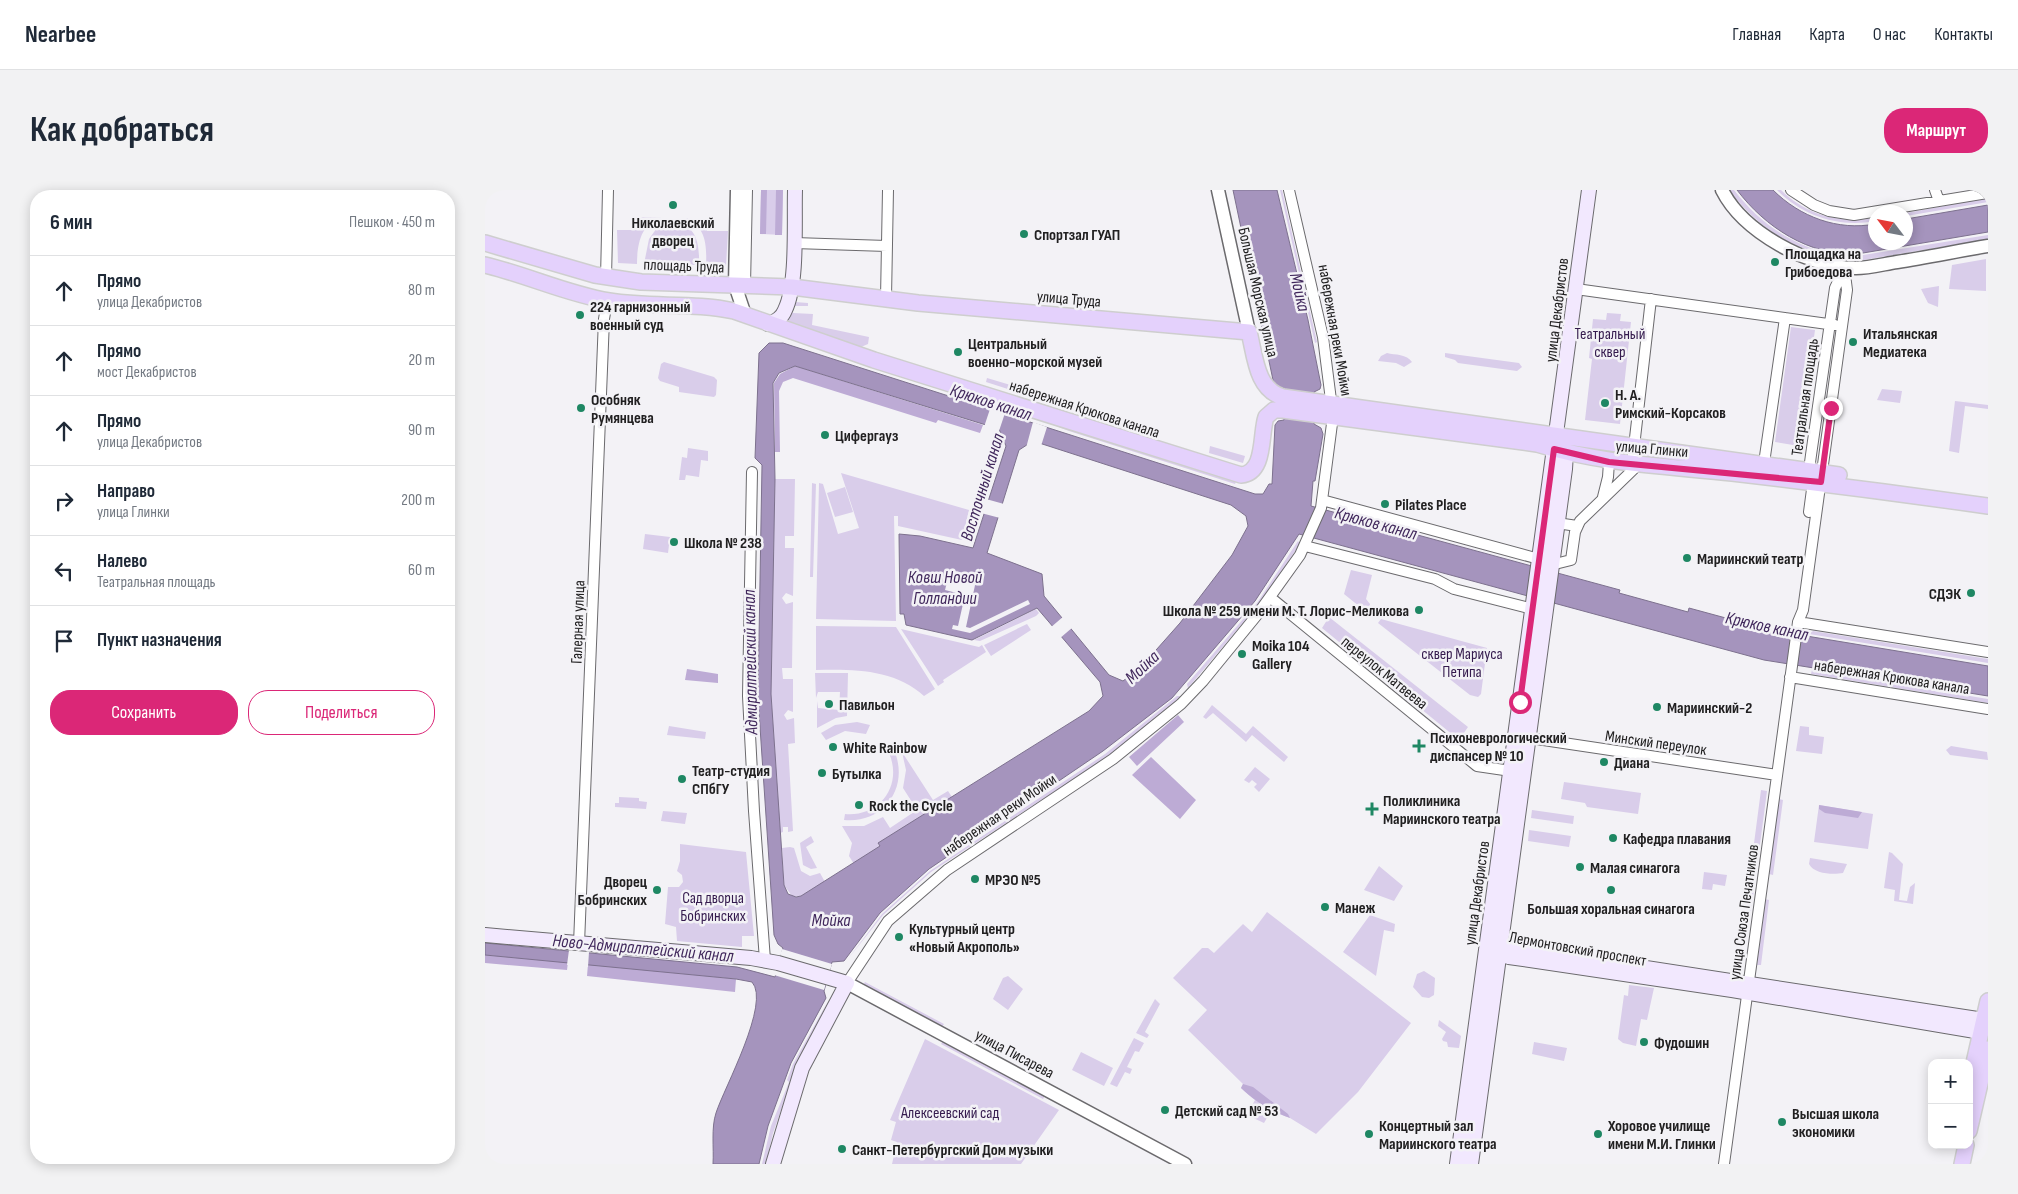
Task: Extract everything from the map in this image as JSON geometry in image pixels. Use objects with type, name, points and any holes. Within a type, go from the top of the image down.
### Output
[{"type":"main road","points":[[485,265],[607,301],[631,304],[722,308],[768,324],[775,322],[785,312],[792,287],[795,190]]},
{"type":"main road","name":"улица Декабристов","points":[[1545,565],[1589,190]]},
{"type":"main road","name":"площадь Труда","points":[[485,243],[605,278],[641,282],[792,287],[886,298]]},
{"type":"main road","name":"улица Труда","points":[[886,298],[918,303],[1249,332]]},
{"type":"main road","name":"набережная Крюкова канала","points":[[768,324],[1234,473],[1249,473],[1255,469],[1258,462],[1266,416],[1275,410],[1281,401]]},
{"type":"main road","name":"Большая Морская улица","points":[[1249,332],[1263,384],[1281,401]]},
{"type":"main road","name":"улица Глинки","points":[[1281,401],[1314,408],[1559,445],[1634,447],[1763,470],[1988,496]]},
{"type":"main road","name":"улица Глинки","points":[[1559,445],[1609,462],[1763,470]]},
{"type":"main road","name":"улица Декабристов","points":[[1545,565],[1557,523],[1559,445]]},
{"type":"main road","name":"улица Глинки","points":[[1816,477],[1988,506]]},
{"type":"main road","points":[[1538,602],[1545,565]]},
{"type":"main road","name":"улица Декабристов","points":[[1471,1164],[1546,626],[1538,602]]},
{"type":"main road","name":"улица Декабристов","points":[[1457,1164],[1511,771],[1538,602]]},
{"type":"main road","name":"улица Писарева","points":[[485,934],[772,961],[847,983]]},
{"type":"main road","name":"Лермонтовский проспект","points":[[1486,948],[1985,1026]]},
{"type":"main road","name":"набережная реки Мойки","points":[[773,1164],[802,1068],[847,983]]},
{"type":"main road","points":[[1973,1070],[1985,1026],[1988,1001]]},
{"type":"main road","points":[[1973,1115],[1988,1049]]},
{"type":"main road","points":[[1952,1164],[1955,1149]]},
{"type":"main road","points":[[1962,1164],[1965,1149]]},
{"type":"street","points":[[605,278],[608,190]]},
{"type":"street","points":[[737,190],[740,285],[745,315]]},
{"type":"street","points":[[740,285],[747,190]]},
{"type":"street","points":[[886,298],[888,190]]},
{"type":"street","name":"Большая Морская улица","points":[[1218,190],[1249,332]]},
{"type":"street","name":"набережная реки Мойки","points":[[847,983],[888,921],[947,870],[1113,759],[1181,704],[1271,598],[1306,542],[1321,504],[1333,410],[1323,337],[1289,190]]},
{"type":"street","points":[[1722,190],[1749,223],[1781,247],[1803,256],[1844,267],[1858,268],[1988,246]]},
{"type":"street","points":[[1791,190],[1814,205],[1829,211],[1854,215],[1988,193]]},
{"type":"street","points":[[1935,190],[1939,202]]},
{"type":"street","points":[[793,243],[887,246]]},
{"type":"street","name":"Театральная площадь","points":[[1798,622],[1803,610],[1830,324],[1835,288],[1844,267]]},
{"type":"street","name":"Театральная площадь","points":[[1816,477],[1847,290],[1844,267]]},
{"type":"street","name":"Театральная площадь","points":[[1576,289],[1842,326]]},
{"type":"street","points":[[1321,504],[1545,565],[1571,560],[1577,526],[1635,464],[1634,447],[1651,299]]},
{"type":"street","name":"Галерная улица","points":[[579,944],[607,301]]},
{"type":"street","name":"Театральная площадь","points":[[1763,470],[1785,318]]},
{"type":"street","points":[[1603,498],[1609,462]]},
{"type":"street","points":[[752,472],[748,688],[756,842],[772,961]]},
{"type":"street","points":[[1557,523],[1577,526]]},
{"type":"street","points":[[1306,542],[1435,579],[1454,589],[1538,602]]},
{"type":"street","name":"переулок Матвеева","points":[[1271,598],[1477,766],[1511,771]]},
{"type":"street","points":[[1798,622],[1988,652]]},
{"type":"street","name":"улица Союза Печатников","points":[[1724,1164],[1798,622]]},
{"type":"street","name":"набережная Крюкова канала","points":[[1790,677],[1988,709]]},
{"type":"street","name":"Минский переулок","points":[[1530,738],[1777,775]]},
{"type":"street","name":"улица Писарева","points":[[847,983],[1185,1164]]},
{"type":"green space","points":[[761,190],[783,190],[782,235],[760,234]]},
{"type":"green space","points":[[1280,190],[1282,190],[1317,342],[1315,343]]},
{"type":"green space","points":[[1729,190],[1734,190],[1753,211],[1785,236],[1823,252],[1822,256],[1795,245],[1770,230],[1759,222]]},
{"type":"green space","points":[[1777,190],[1781,190],[1801,206],[1825,216],[1849,220],[1868,219],[1868,222],[1848,223],[1822,218],[1798,207]]},
{"type":"green space","points":[[1988,198],[1988,202],[1913,215],[1913,212]]},
{"type":"green space","points":[[638,217],[662,218],[655,220],[645,229],[639,242],[637,264],[618,263],[617,230],[638,230]]},
{"type":"green space","points":[[683,218],[707,218],[707,231],[728,231],[726,266],[706,266],[706,250],[701,230],[691,221]]},
{"type":"green space","points":[[680,224],[692,231],[698,246],[699,265],[644,264],[649,239],[659,225]]},
{"type":"green space","points":[[1988,235],[1988,239],[1858,261],[1828,258],[1829,253],[1857,256],[1894,250],[1913,250],[1913,247]]},
{"type":"green space","points":[[1986,259],[1986,291],[1949,289],[1952,265]]},
{"type":"green space","points":[[1939,286],[1938,307],[1928,303],[1921,289]]},
{"type":"green space","points":[[795,302],[808,303],[808,306],[793,306],[793,313],[813,314],[812,325],[869,337],[868,344],[861,347],[786,323],[784,319]]},
{"type":"green space","name":"Театральный сквер","points":[[1607,313],[1621,314],[1620,321],[1631,322],[1620,424],[1585,420],[1592,359],[1589,358],[1593,319],[1606,320]]},
{"type":"green space","points":[[1791,327],[1815,330],[1799,446],[1775,442]]},
{"type":"green space","points":[[1387,353],[1404,356],[1412,362],[1404,367],[1396,363],[1378,361],[1381,356]]},
{"type":"green space","points":[[1445,353],[1519,363],[1522,367],[1517,371],[1458,363],[1445,357]]},
{"type":"green space","points":[[664,362],[714,377],[717,380],[716,395],[714,397],[679,392],[679,387],[660,381],[658,378],[661,364]]},
{"type":"green space","points":[[987,378],[1054,398],[1052,403],[986,382]]},
{"type":"green space","points":[[1882,389],[1902,391],[1900,403],[1877,400]]},
{"type":"green space","points":[[1058,399],[1128,421],[1126,427],[1056,405]]},
{"type":"green space","points":[[1955,401],[1988,405],[1988,409],[1965,406],[1959,453],[1949,451]]},
{"type":"green space","points":[[1050,421],[1237,479],[1235,484],[1069,431],[1048,423]]},
{"type":"green space","points":[[1210,446],[1245,456],[1243,463],[1209,453]]},
{"type":"green space","points":[[688,448],[708,451],[708,461],[701,460],[699,477],[686,475],[685,480],[679,480],[682,457],[687,458]]},
{"type":"green space","points":[[841,473],[969,510],[962,540],[898,526],[898,516],[894,516],[896,621],[816,619],[819,483],[823,484],[838,534],[859,528]]},
{"type":"green space","points":[[775,479],[795,479],[794,536],[785,536],[785,548],[794,548],[793,596],[786,593],[782,598],[786,604],[793,602],[792,668],[782,668],[783,679],[793,679],[793,712],[788,710],[784,715],[787,720],[794,718],[795,743],[788,744],[793,831],[788,832],[788,827],[783,827],[783,832],[780,833],[771,694]]},
{"type":"green space","points":[[812,483],[816,484],[813,577],[810,577]]},
{"type":"green space","points":[[845,487],[853,512],[835,517],[827,493]]},
{"type":"green space","points":[[645,534],[670,537],[668,553],[643,549]]},
{"type":"green space","points":[[1298,541],[1300,544],[1259,604],[1188,688],[1187,684],[1257,603]]},
{"type":"green space","points":[[1351,570],[1372,575],[1366,599],[1370,604],[1368,613],[1375,619],[1344,594]]},
{"type":"green space","points":[[1036,609],[1039,613],[1036,616],[980,641],[974,640]]},
{"type":"green space","points":[[1329,617],[1468,727],[1459,740],[1322,628]]},
{"type":"green space","name":"сквер Мариуса Петипа","points":[[1381,619],[1487,648],[1481,694],[1478,697],[1470,695],[1378,623]]},
{"type":"green space","points":[[1027,624],[1031,630],[991,656],[984,645]]},
{"type":"green space","points":[[816,626],[896,627],[935,689],[924,696],[900,680],[873,672],[816,670]]},
{"type":"green space","points":[[901,629],[979,647],[982,645],[986,652],[943,680],[944,682],[938,686]]},
{"type":"green space","points":[[1813,631],[1988,659],[1988,663],[1809,634]]},
{"type":"green space","points":[[1812,670],[1988,699],[1988,703],[1811,674]]},
{"type":"green space","points":[[815,673],[848,673],[847,716],[836,718],[817,728],[817,701],[818,708],[839,710],[840,692],[818,692],[816,698]]},
{"type":"green space","points":[[1177,696],[1182,696],[1107,757],[931,872],[883,915],[848,959],[882,914],[930,871],[1105,754]]},
{"type":"green space","points":[[1212,705],[1246,734],[1253,726],[1288,757],[1284,762],[1252,735],[1246,742],[1213,713],[1206,719],[1203,717]]},
{"type":"green space","points":[[857,722],[870,725],[866,734],[845,731],[826,740],[821,733],[835,725]]},
{"type":"green space","points":[[669,726],[706,732],[705,739],[667,735]]},
{"type":"green space","points":[[1800,726],[1809,727],[1809,735],[1824,737],[1822,754],[1796,751]]},
{"type":"green space","points":[[1951,746],[1987,752],[1988,760],[1950,755],[1946,750]]},
{"type":"green space","points":[[894,750],[899,777],[896,789],[890,800],[882,809],[871,816],[858,820],[844,820],[845,814],[858,814],[869,810],[885,797],[893,776],[893,765],[889,753]]},
{"type":"green space","points":[[902,752],[933,800],[948,791],[952,797],[878,844],[880,846],[854,864],[849,856],[852,843],[842,826],[864,826],[883,817],[890,828],[917,810],[903,788],[906,770]]},
{"type":"green space","points":[[1255,767],[1270,779],[1259,792],[1254,787],[1257,784],[1252,780],[1249,783],[1244,780]]},
{"type":"green space","points":[[1564,782],[1641,793],[1638,814],[1587,807],[1585,803],[1561,799]]},
{"type":"green space","points":[[1761,790],[1767,791],[1759,852],[1753,851]]},
{"type":"green space","points":[[619,797],[639,798],[639,801],[647,802],[646,809],[615,807],[615,803],[619,803]]},
{"type":"green space","points":[[1779,799],[1783,800],[1773,875],[1769,874]]},
{"type":"green space","points":[[1819,805],[1873,814],[1868,849],[1814,842]]},
{"type":"green space","points":[[1532,810],[1574,816],[1573,824],[1531,818]]},
{"type":"green space","points":[[663,811],[687,813],[685,824],[661,821]]},
{"type":"green space","points":[[1529,830],[1571,836],[1569,847],[1528,841]]},
{"type":"green space","points":[[811,836],[814,842],[806,847],[817,868],[811,869],[803,865],[800,843]]},
{"type":"green space","name":"Сад дворца Бобринских","points":[[680,844],[746,852],[754,936],[742,936],[742,947],[677,941],[676,927],[665,924],[668,887],[679,887],[683,882],[682,875],[677,871],[680,861]]},
{"type":"green space","points":[[782,848],[794,848],[801,871],[810,876],[820,873],[825,882],[801,896],[792,896],[784,885]]},
{"type":"green space","points":[[1889,852],[1903,864],[1899,900],[1907,901],[1910,887],[1915,883],[1913,904],[1894,901],[1895,890],[1884,888]]},
{"type":"green space","points":[[1810,858],[1847,864],[1843,873],[1824,873],[1811,867],[1809,864]]},
{"type":"green space","points":[[1752,859],[1758,860],[1751,911],[1745,910]]},
{"type":"green space","points":[[1379,866],[1403,886],[1394,901],[1364,890]]},
{"type":"green space","points":[[1704,872],[1727,875],[1725,886],[1713,884],[1712,890],[1702,889]]},
{"type":"green space","points":[[1765,899],[1769,900],[1761,965],[1757,965]]},
{"type":"green space","points":[[1267,912],[1411,1023],[1358,1092],[1316,1134],[1290,1118],[1271,1111],[1264,1123],[1247,1115],[1255,1100],[1241,1088],[1243,1084],[1188,1030],[1207,1010],[1173,978],[1202,948],[1208,948],[1214,953],[1243,924],[1252,932]]},
{"type":"green space","points":[[1370,915],[1395,924],[1394,932],[1384,930],[1376,976],[1343,952]]},
{"type":"green space","points":[[1424,971],[1435,978],[1434,995],[1429,998],[1422,997],[1413,987],[1417,974]]},
{"type":"green space","points":[[1008,976],[1023,989],[1008,1010],[993,999],[1003,978]]},
{"type":"green space","points":[[865,982],[944,1024],[942,1027],[863,985]]},
{"type":"green space","points":[[1629,985],[1654,988],[1647,1020],[1641,1019],[1636,1046],[1623,1043],[1618,1039],[1624,995],[1628,996]]},
{"type":"green space","points":[[1155,999],[1160,1004],[1145,1032],[1149,1035],[1147,1038],[1136,1033]]},
{"type":"green space","points":[[828,1001],[797,1065],[773,1133],[766,1164],[762,1164],[771,1126],[789,1082],[787,1080],[793,1064]]},
{"type":"green space","points":[[1439,1020],[1461,1036],[1459,1048],[1448,1047],[1447,1042],[1443,1041],[1442,1039],[1446,1032],[1438,1026]]},
{"type":"green space","points":[[1134,1038],[1144,1043],[1139,1052],[1135,1051],[1127,1067],[1132,1069],[1130,1074],[1125,1072],[1117,1087],[1110,1084]]},
{"type":"green space","name":"Алексеевский сад","points":[[925,1039],[1059,1110],[1021,1164],[892,1164],[897,1142],[891,1140],[896,1122],[890,1120]]},
{"type":"green space","points":[[943,1041],[1045,1096],[1043,1099],[941,1044]]},
{"type":"green space","points":[[1534,1042],[1567,1048],[1564,1061],[1532,1054]]},
{"type":"green space","points":[[1081,1052],[1113,1068],[1104,1086],[1072,1070]]},
{"type":"shaded area","points":[[761,190],[767,190],[766,234],[760,234]]},
{"type":"shaded area","points":[[776,190],[783,190],[782,235],[775,235]]},
{"type":"shaded area","points":[[795,366],[983,425],[980,433],[938,420],[936,423],[793,378],[783,382],[779,391],[780,452],[775,452],[774,383],[780,374]]},
{"type":"shaded area","points":[[687,669],[718,674],[718,683],[685,680]]},
{"type":"shaded area","points":[[1178,715],[1184,722],[1137,766],[1129,757]]},
{"type":"shaded area","points":[[1151,757],[1196,800],[1180,819],[1132,775]]},
{"type":"shaded area","points":[[1819,805],[1862,812],[1858,818],[1825,813],[1819,809]]},
{"type":"shaded area","points":[[485,955],[568,962],[567,970],[485,963]]},
{"type":"shaded area","points":[[588,964],[736,979],[735,992],[587,976]]},
{"type":"shaded area","points":[[1243,1084],[1253,1087],[1288,1114],[1290,1118],[1258,1102],[1241,1088]]},
{"type":"water","points":[[1233,190],[1277,190],[1308,320],[1321,385],[1320,389],[1314,392],[1314,424],[1321,428],[1323,434],[1315,481],[1313,481],[1311,506],[1620,590],[1619,593],[1688,612],[1689,608],[1770,630],[1988,666],[1988,696],[1764,660],[1299,534],[1255,601],[1172,698],[1103,751],[929,869],[880,913],[844,961],[832,962],[824,991],[826,998],[791,1063],[768,1126],[759,1164],[713,1164],[714,1119],[744,1046],[756,1008],[756,993],[752,982],[485,955],[485,943],[737,967],[775,977],[783,948],[778,944],[774,935],[758,697],[762,465],[755,458],[759,353],[769,343],[783,343],[1255,494],[1263,494],[1269,484],[1272,484],[1275,425],[1278,421],[1284,420],[1284,388],[1276,386],[1273,380]],"holes":[[[795,366],[999,429],[1006,446],[973,548],[920,536],[899,534],[900,614],[904,614],[906,625],[972,640],[1037,608],[1100,682],[1103,696],[1089,711],[878,843],[880,846],[801,896],[796,897],[788,894],[784,885],[771,694],[775,479],[773,383],[779,373]],[[1033,441],[1231,505],[1246,516],[1248,526],[1232,555],[1180,623],[1141,667],[1123,681],[1109,675],[1044,596],[1042,574],[987,553],[1019,450]]]},
{"type":"water","points":[[1737,190],[1773,190],[1795,208],[1820,220],[1847,225],[1868,225],[1868,250],[1881,250],[1857,254],[1839,253],[1805,244],[1775,227],[1748,203]]},
{"type":"water","points":[[1988,205],[1988,232],[1913,245],[1913,218]]},
{"type":"pier","points":[[990,409],[1005,413],[998,434],[997,431],[984,427]]},
{"type":"pier","points":[[1033,422],[1047,427],[1041,446],[1033,443],[1026,448]]},
{"type":"pier","points":[[986,499],[1004,504],[1000,518],[981,513]]},
{"type":"pier","points":[[950,570],[977,576],[966,627],[970,628],[1028,600],[1030,604],[970,633],[952,629],[953,625],[958,626],[965,595],[945,590]]},
{"type":"pier","points":[[1064,616],[1073,627],[1059,639],[1050,628]]},
{"type":"pier","points":[[782,949],[832,964],[824,990],[774,975]]},
{"type":"pier","points":[[569,950],[589,952],[588,967],[567,965]]},
{"type":"place","name":"Николаевский дворец","points":[[673,205]]},
{"type":"place","name":"Спортзал ГУАП","points":[[1024,234]]},
{"type":"place","name":"Площадка на Грибоедова","points":[[1775,262]]},
{"type":"place","name":"224 гарнизонный военный суд","points":[[580,315]]},
{"type":"place","name":"Итальянская Медиатека","points":[[1853,342]]},
{"type":"place","name":"Центральный военно-морской музей","points":[[958,352]]},
{"type":"place","name":"Н. А. Римский-Корсаков","points":[[1605,403]]},
{"type":"place","name":"Особняк Румянцева","points":[[581,408]]},
{"type":"place","name":"Цифергауз","points":[[825,435]]},
{"type":"place","name":"Pilates Place","points":[[1385,504]]},
{"type":"place","name":"Школа № 238","points":[[674,542]]},
{"type":"place","name":"Мариинский театр","points":[[1687,558]]},
{"type":"place","name":"СДЭК","points":[[1971,593]]},
{"type":"place","name":"Школа № 259 имени М. Т. Лорис-Меликова","points":[[1419,610]]},
{"type":"place","name":"Moika 104 Gallery","points":[[1242,654]]},
{"type":"place","name":"Павильон","points":[[829,704]]},
{"type":"place","name":"Мариинский-2","points":[[1657,707]]},
{"type":"place","name":"Психоневрологический диспансер № 10","points":[[1419,746]]},
{"type":"place","name":"White Rainbow","points":[[833,747]]},
{"type":"place","name":"Диана","points":[[1604,762]]},
{"type":"place","name":"Бутылка","points":[[822,773]]},
{"type":"place","name":"Театр-студия СПбГУ","points":[[682,779]]},
{"type":"place","name":"Rock the Cycle","points":[[859,805]]},
{"type":"place","name":"Поликлиника Мариинского театра","points":[[1372,809]]},
{"type":"place","name":"Кафедра плавания","points":[[1613,838]]},
{"type":"place","name":"Малая синагога","points":[[1580,867]]},
{"type":"place","name":"МРЭО №5","points":[[975,879]]},
{"type":"place","name":"Дворец Бобринских","points":[[657,890]]},
{"type":"place","name":"Большая хоральная синагога","points":[[1611,890]]},
{"type":"place","name":"Манеж","points":[[1325,907]]},
{"type":"place","name":"Культурный центр «Новый Акрополь»","points":[[899,937]]},
{"type":"place","name":"Фудошин","points":[[1644,1042]]},
{"type":"place","name":"Детский сад № 53","points":[[1165,1110]]},
{"type":"place","name":"Высшая школа экономики","points":[[1782,1122]]},
{"type":"place","name":"Концертный зал Мариинского театра","points":[[1369,1134]]},
{"type":"place","name":"Хоровое училище имени М.И. Глинки","points":[[1598,1134]]},
{"type":"place","name":"Санкт-Петербургский Дом музыки","points":[[842,1149]]},
{"type":"route","points":[[1520,702],[1554,449],[1577,456],[1609,462],[1821,482],[1831,408]]},
{"type":"water label","name":"Мойка","points":[[1300,292]]},
{"type":"water label","name":"Крюков канал","points":[[991,402]]},
{"type":"water label","name":"Восточный канал","points":[[982,487]]},
{"type":"water label","name":"Крюков канал","points":[[1376,523]]},
{"type":"water label","name":"Ковш Новой Голландии","points":[[945,587]]},
{"type":"water label","name":"Крюков канал","points":[[1767,626]]},
{"type":"water label","name":"Адмиралтейский канал","points":[[750,662]]},
{"type":"water label","name":"Мойка","points":[[1142,667]]},
{"type":"water label","name":"Мойка","points":[[831,920]]},
{"type":"water label","name":"Ново-Адмиралтейский канал","points":[[643,948]]}]
